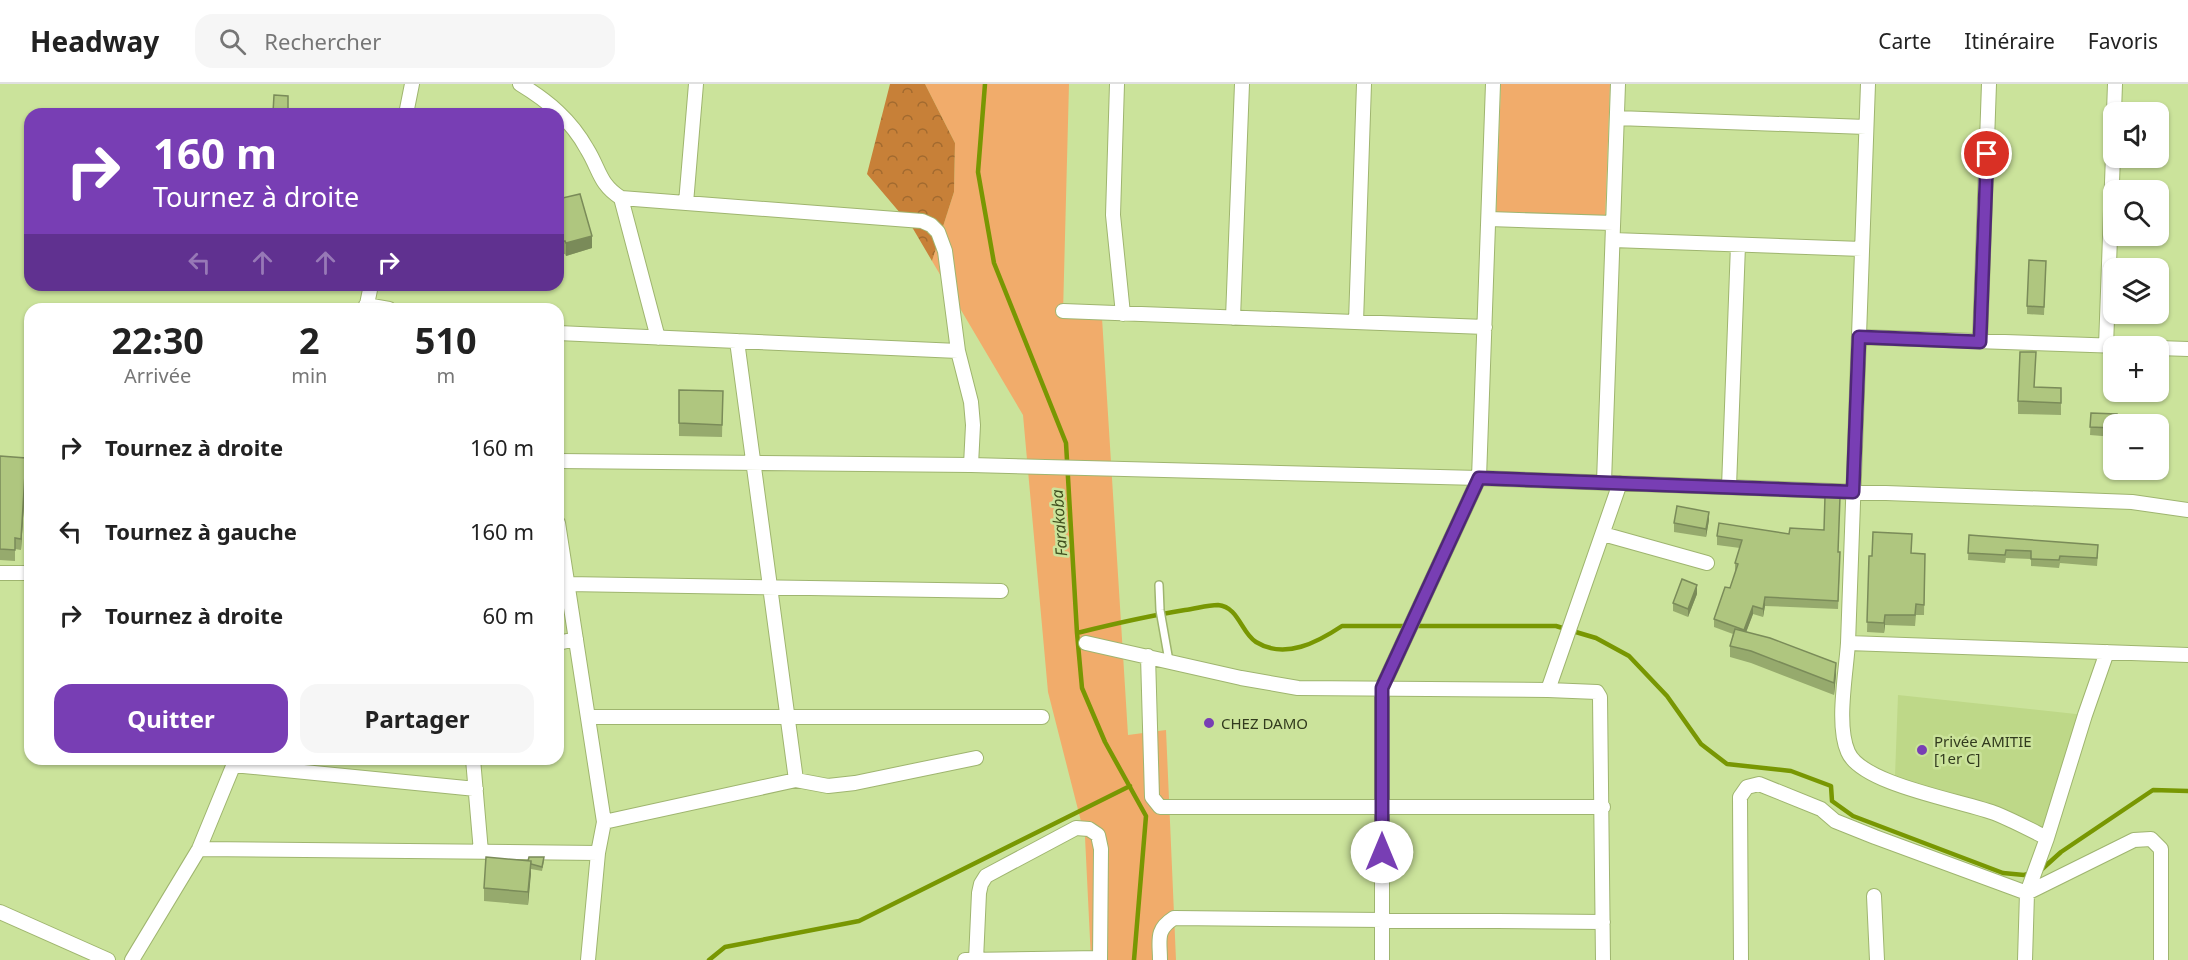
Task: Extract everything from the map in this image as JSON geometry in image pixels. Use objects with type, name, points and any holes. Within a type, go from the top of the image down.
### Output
[{"type":"street","points":[[407,108],[412,84]]},
{"type":"street","points":[[520,84],[556,108]]},
{"type":"street","points":[[686,203],[696,84]]},
{"type":"street","points":[[1117,84],[1113,215],[1123,314]]},
{"type":"street","points":[[1233,318],[1242,84]]},
{"type":"street","points":[[1356,322],[1364,84]]},
{"type":"street","points":[[1382,960],[1382,688],[1479,478],[1493,84]]},
{"type":"street","points":[[1604,482],[1618,84]]},
{"type":"street","points":[[1868,84],[1848,643],[1841,732],[1848,754],[1857,765],[1881,779],[1997,814],[2047,838]]},
{"type":"street","points":[[1980,342],[1989,84]]},
{"type":"street","points":[[2114,102],[2115,84]]},
{"type":"street","points":[[564,115],[587,148],[607,190],[621,198],[922,221],[931,225],[938,232],[945,251],[958,351],[972,414],[971,465]]},
{"type":"street","points":[[1617,118],[1866,127]]},
{"type":"street","points":[[2113,336],[2114,168]]},
{"type":"street","points":[[621,198],[658,338]]},
{"type":"street","points":[[1488,219],[1613,223]]},
{"type":"street","points":[[1613,240],[1862,249]]},
{"type":"street","points":[[1729,487],[1738,245]]},
{"type":"street","points":[[1063,312],[1485,327]]},
{"type":"street","points":[[564,333],[958,351]]},
{"type":"street","points":[[1859,337],[2103,346]]},
{"type":"street","points":[[736,341],[796,780]]},
{"type":"street","points":[[2169,348],[2188,349]]},
{"type":"street","points":[[564,461],[971,465],[1479,478],[2132,502],[2188,510]]},
{"type":"street","points":[[1548,690],[1620,483]]},
{"type":"street","points":[[1603,534],[1707,563]]},
{"type":"street","points":[[564,564],[604,822],[598,854],[588,960]]},
{"type":"street","points":[[0,573],[24,573]]},
{"type":"street","points":[[567,584],[1001,591]]},
{"type":"street","points":[[564,642],[576,639]]},
{"type":"street","points":[[1086,643],[1241,678],[1298,688],[1591,690],[1597,692],[1600,697],[1603,807],[1603,960]]},
{"type":"street","points":[[1848,643],[2188,655]]},
{"type":"street","points":[[2025,960],[2027,893],[2107,652]]},
{"type":"street","points":[[1148,656],[1152,797],[1160,807],[1603,807]]},
{"type":"street","points":[[588,717],[1042,717]]},
{"type":"street","points":[[604,822],[796,780],[828,786],[855,783],[975,758]]},
{"type":"street","points":[[132,960],[199,849],[234,765]]},
{"type":"street","points":[[304,765],[476,789]]},
{"type":"street","points":[[474,765],[481,852]]},
{"type":"street","points":[[1741,960],[1740,797],[1747,787],[1759,784],[1821,809],[1835,821],[2027,893],[2134,840],[2151,839],[2161,849],[2161,960]]},
{"type":"street","points":[[966,960],[976,960],[1100,959],[1101,849],[1098,835],[1089,829],[1076,828],[986,876],[979,893],[976,960]]},
{"type":"street","points":[[199,849],[598,854]]},
{"type":"street","points":[[1874,896],[1877,960]]},
{"type":"street","points":[[0,912],[108,960]]},
{"type":"street","points":[[1160,960],[1160,933],[1163,925],[1174,918],[1603,922]]},
{"type":"lane","points":[[1160,585],[1160,609],[1169,661]]},
{"type":"shaded area","points":[[925,84],[1069,84],[1063,313],[1102,318],[1128,735],[1166,730],[1176,960],[1091,960],[1085,837],[1048,692],[1023,415],[932,261],[954,192],[955,143]]},
{"type":"shaded area","points":[[1501,84],[1610,84],[1605,222],[1496,218]]},
{"type":"shaded area","points":[[1898,695],[2085,715],[2046,831],[1895,776]]},
{"type":"green space","points":[[890,84],[925,84],[955,143],[954,192],[932,261],[912,227],[867,174]]},
{"type":"building","points":[[274,95],[288,96],[288,108],[273,108]]},
{"type":"building","points":[[580,194],[592,236],[566,243],[564,241],[564,198]]},
{"type":"building","points":[[2029,260],[2046,261],[2044,307],[2027,306]]},
{"type":"building","points":[[2020,352],[2036,352],[2034,387],[2061,388],[2061,403],[2018,401]]},
{"type":"building","points":[[679,390],[723,391],[722,425],[679,423]]},
{"type":"building","points":[[2091,413],[2117,414],[2103,414],[2103,428],[2090,427]]},
{"type":"building","points":[[0,456],[24,458],[21,539],[15,538],[15,550],[0,549]]},
{"type":"building","points":[[1825,496],[1840,497],[1838,601],[1765,597],[1763,609],[1753,606],[1744,630],[1714,619],[1725,587],[1730,588],[1738,564],[1735,563],[1742,540],[1717,536],[1719,523],[1789,534],[1790,528],[1824,530]]},
{"type":"building","points":[[1677,506],[1709,512],[1706,529],[1674,523]]},
{"type":"building","points":[[1873,532],[1912,534],[1911,553],[1925,554],[1924,605],[1916,604],[1915,615],[1885,615],[1884,623],[1867,622],[1869,556],[1872,556]]},
{"type":"building","points":[[1969,535],[2098,545],[2097,558],[2060,556],[2059,560],[2031,559],[2031,551],[2006,550],[2005,555],[1968,553]]},
{"type":"building","points":[[1682,579],[1697,585],[1688,609],[1673,603]]},
{"type":"building","points":[[1735,629],[1770,638],[1836,663],[1834,683],[1751,651],[1730,646]]},
{"type":"building","points":[[486,857],[531,861],[528,892],[484,888]]},
{"type":"building","points":[[529,857],[544,857],[542,867],[531,864],[531,861],[528,861]]},
{"type":"waterway","name":"Farakoba","points":[[985,84],[978,172],[994,263],[1066,443],[1082,688],[1105,742],[1146,816],[1134,960]]},
{"type":"waterway","points":[[1077,633],[1218,605],[1231,610],[1256,642],[1278,649],[1301,647],[1323,638],[1342,626],[1556,626],[1596,638],[1629,656],[1667,696],[1701,744],[1727,764],[1791,771],[1831,786],[1832,801],[1853,816],[2003,873],[2024,875],[2032,873]]},
{"type":"waterway","points":[[709,960],[725,947],[859,921],[1130,786]]},
{"type":"waterway","points":[[2040,871],[2061,852],[2153,790],[2188,791]]},
{"type":"place","name":"CHEZ DAMO","points":[[1209,723]]},
{"type":"place","name":"Privée AMITIE [1er C]","points":[[1922,750]]},
{"type":"route","points":[[1382,852],[1382,688],[1479,478],[1853,492],[1859,337],[1980,342],[1987,154]]}]
